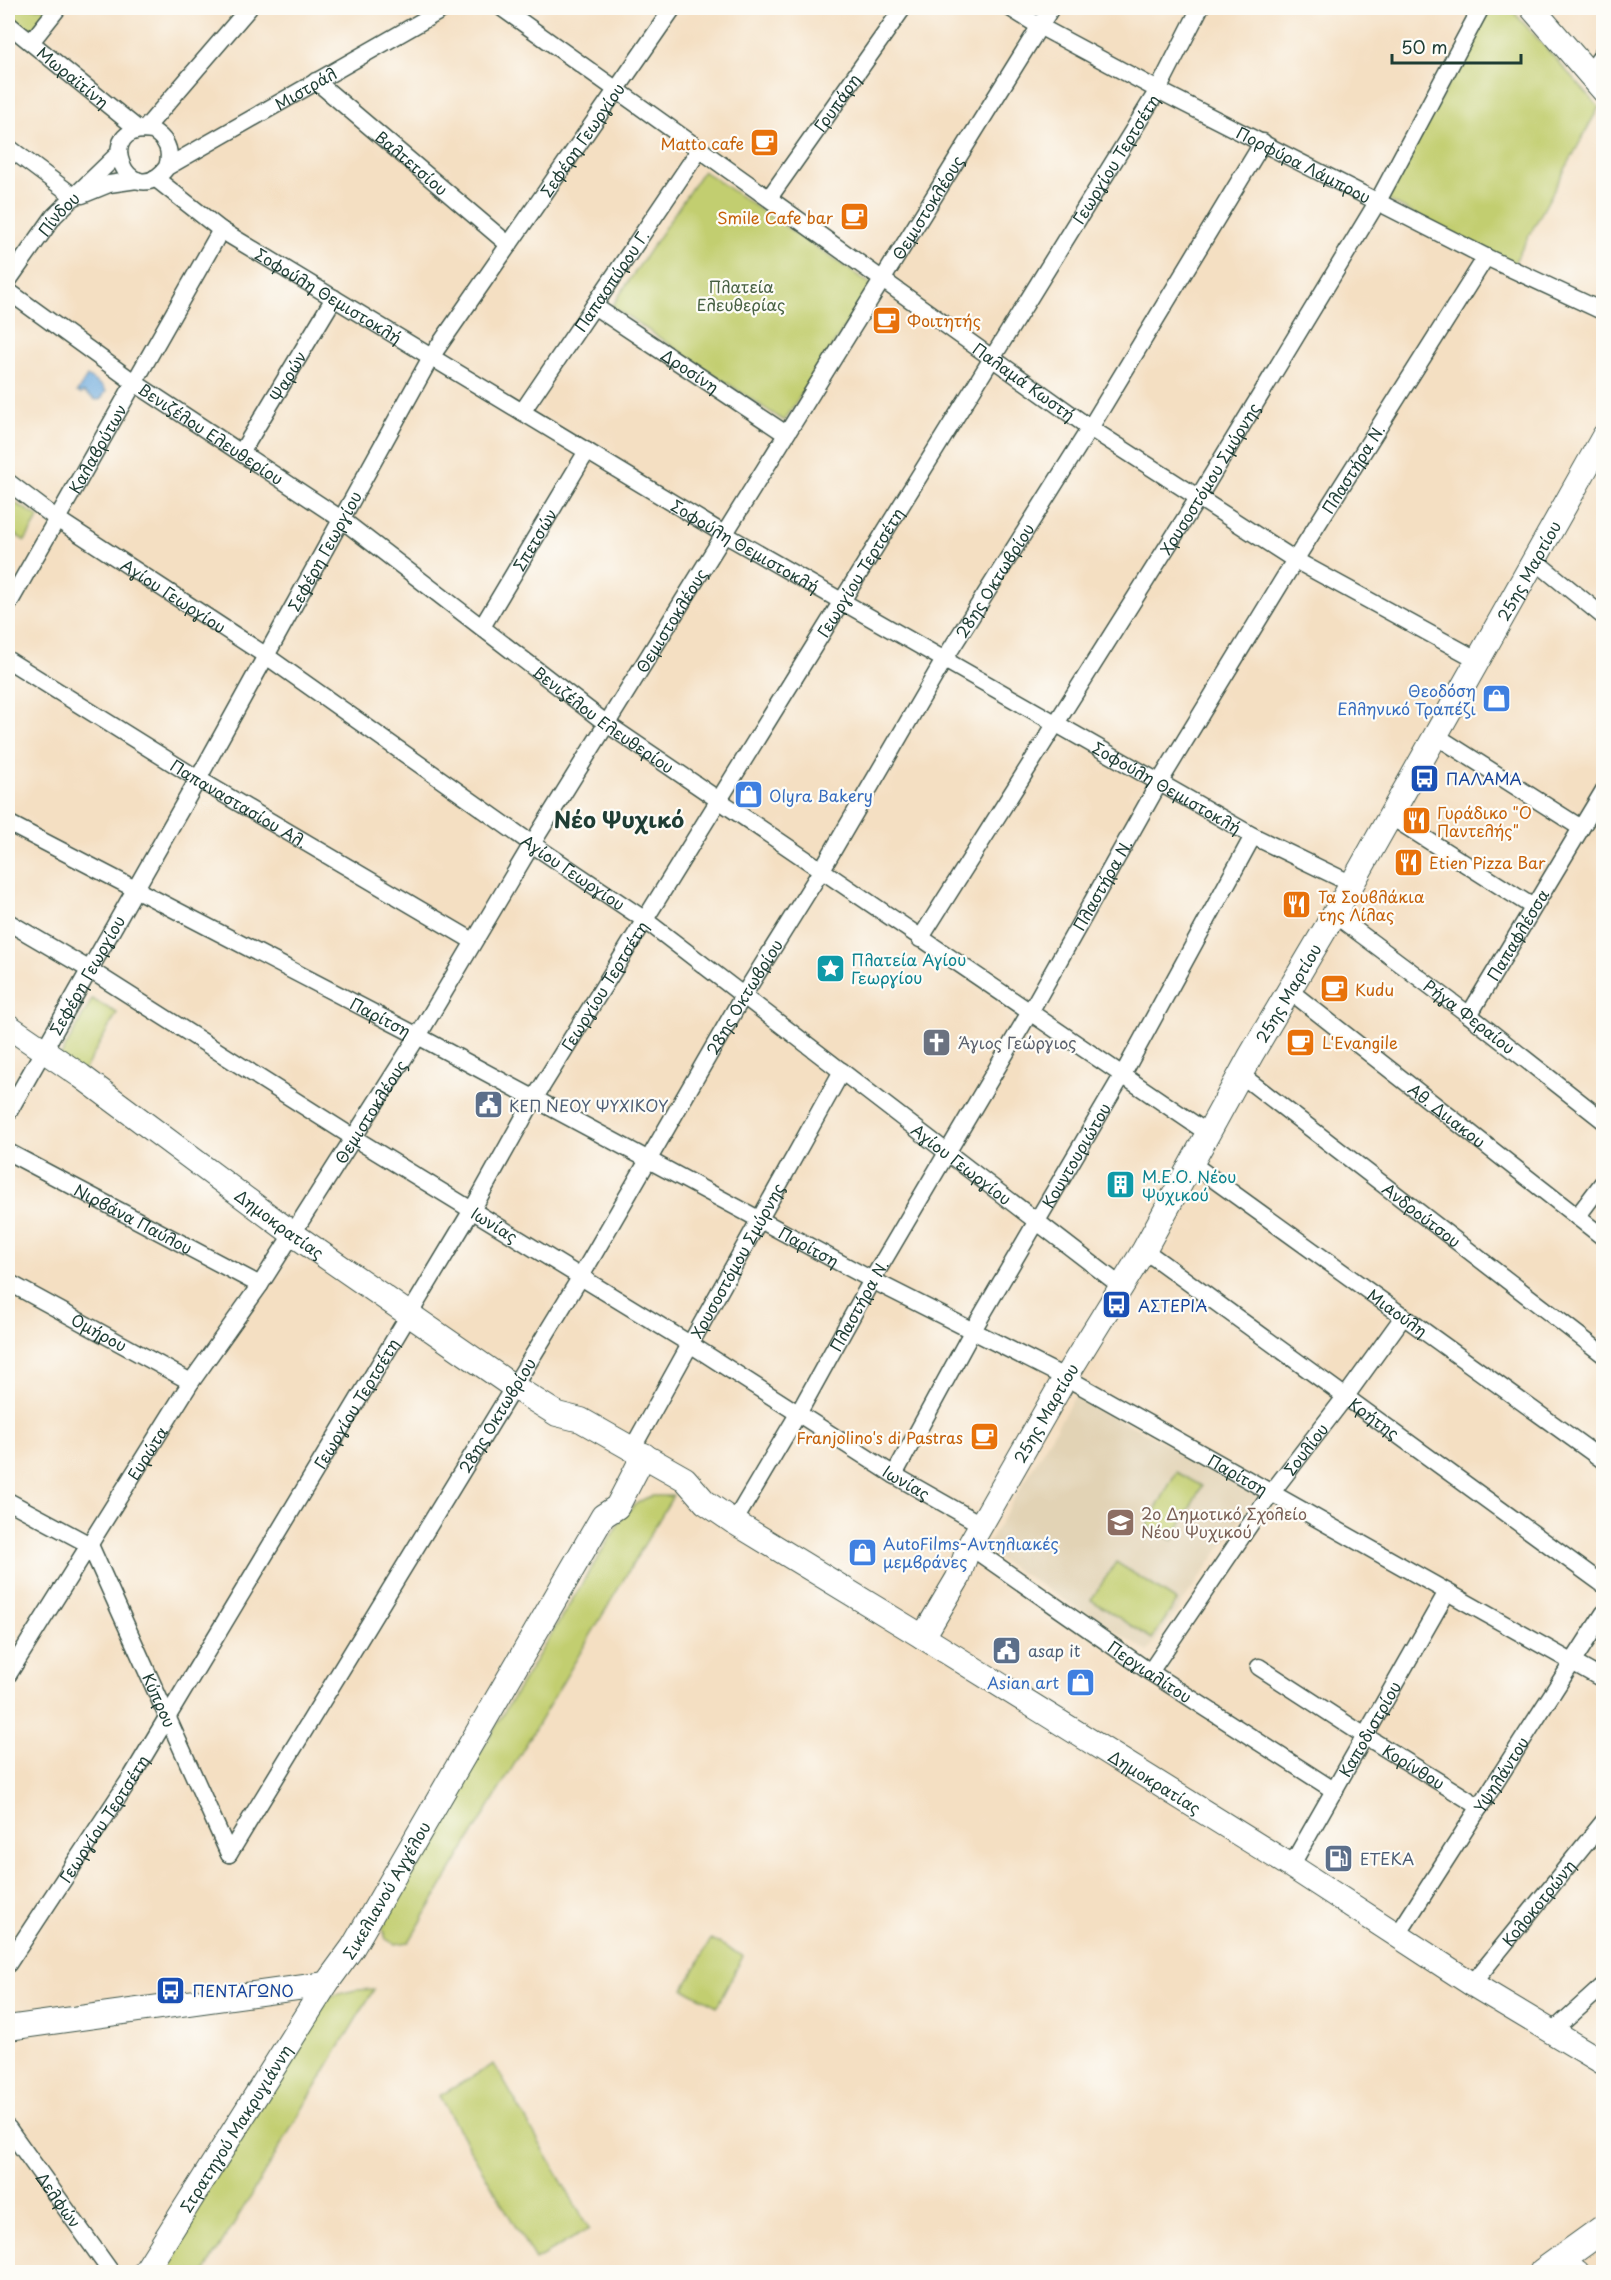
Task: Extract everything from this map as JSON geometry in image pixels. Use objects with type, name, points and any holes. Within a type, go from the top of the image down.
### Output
[{"type":"main road","points":[[1560,2268],[1604,2228]]},
{"type":"street","points":[[31,42],[58,8]]},
{"type":"street","points":[[137,180],[123,170],[118,154],[121,145],[127,137],[142,130],[249,8]]},
{"type":"street","name":"Μιστράλ","points":[[161,173],[445,8]]},
{"type":"street","name":"Παλαμά Κωστή","points":[[502,8],[1090,428],[1295,560],[1478,660]]},
{"type":"street","name":"Σεφέρη Γεωργίου","points":[[8,1113],[198,779],[431,357],[673,8]]},
{"type":"street","name":"Γρυπάρη","points":[[770,198],[903,8]]},
{"type":"street","name":"Πορφύρα Λάμπρου","points":[[1010,8],[1158,90],[1486,257],[1604,312]]},
{"type":"street","name":"Θεμιστοκλέους","points":[[293,1234],[418,1036],[531,844],[1051,8]]},
{"type":"street","name":"Γεωργίου Τερτσέτη","points":[[8,1964],[132,1776],[472,1210],[534,1099],[1158,90],[1200,8]]},
{"type":"street","name":"Χρυσοστόμου Σμύρνης","points":[[920,939],[1197,498],[1378,201],[1481,8]]},
{"type":"street","points":[[1532,8],[1596,82]]},
{"type":"street","name":"Μωραϊτίνη","points":[[8,24],[142,130]]},
{"type":"street","points":[[1596,82],[1604,52]]},
{"type":"street","name":"Βαλτετσίου","points":[[316,81],[509,245]]},
{"type":"street","points":[[8,147],[75,197],[109,184],[143,181],[161,173],[169,159],[166,142],[153,131],[142,130]]},
{"type":"street","name":"28ης Οκτωβρίου","points":[[230,1854],[580,1278],[743,996],[821,871],[944,660],[1090,428],[1263,142]]},
{"type":"street","name":"Παπασπύρου Γ.","points":[[522,412],[700,149]]},
{"type":"street","name":"Πίνδου","points":[[8,281],[54,216],[118,154]]},
{"type":"street","name":"Σοφούλη Θεμιστοκλή","points":[[161,173],[221,230],[724,534],[1253,836],[1352,884]]},
{"type":"street","name":"Καλαβρύτων","points":[[8,605],[221,230]]},
{"type":"street","name":"Πλαστήρα Ν.","points":[[734,1522],[798,1414],[872,1280],[1030,1012],[1159,783],[1295,560],[1486,257]]},
{"type":"street","name":"Βενιζέλου Ελευθερίου","points":[[8,291],[135,383],[340,519],[607,724],[1209,1134]]},
{"type":"street","name":"Ψαρών","points":[[241,453],[334,298]]},
{"type":"street","name":"Δροσίνη","points":[[594,306],[786,434]]},
{"type":"street","name":"25ης Μαρτίου","points":[[916,1632],[958,1578],[969,1546],[1065,1378],[1144,1250],[1240,1074],[1352,884],[1604,436]]},
{"type":"street","name":"Σπετσών","points":[[482,627],[587,451]]},
{"type":"street","name":"Αγίου Γεωργίου","points":[[8,482],[57,519],[265,655],[531,844],[645,920],[1122,1287]]},
{"type":"street","points":[[1534,560],[1604,617]]},
{"type":"street","name":"Παπαναστασίου Αλ.","points":[[8,660],[198,779],[473,941]]},
{"type":"street","points":[[1436,735],[1581,828]]},
{"type":"street","name":"Παπαφλέσσα","points":[[1469,1016],[1604,790]]},
{"type":"street","points":[[1390,816],[1533,907]]},
{"type":"street","name":"Παρίτση","points":[[8,824],[418,1036],[872,1280],[1065,1378],[1604,1680]]},
{"type":"street","name":"Κουντουριώτου","points":[[894,1475],[973,1330],[1122,1076],[1253,836]]},
{"type":"street","name":"Ρήγα Φεραίου","points":[[1334,914],[1604,1120]]},
{"type":"street","name":"Ιωνίας","points":[[8,922],[90,970],[354,1138],[690,1344],[894,1475],[982,1525]]},
{"type":"street","name":"Αθ. Διιακου","points":[[1290,991],[1604,1238]]},
{"type":"street","name":"Δημοκρατίας","points":[[8,1026],[81,1076],[293,1234],[514,1387],[557,1414],[573,1434],[634,1459],[676,1493],[705,1502],[1291,1866],[1472,1984],[1604,2063]]},
{"type":"street","name":"Χρυσοστόμου Σμύρνης","points":[[634,1459],[690,1344],[842,1071]]},
{"type":"street","name":"Ανδρούτσου","points":[[1240,1074],[1604,1355]]},
{"type":"street","name":"Νιρβάνα Παύλου","points":[[8,1152],[260,1285]]},
{"type":"street","name":"Μιαούλη","points":[[1191,1163],[1604,1461]]},
{"type":"street","points":[[1577,1217],[1604,1181]]},
{"type":"street","name":"Ευρώτα","points":[[8,1675],[191,1382],[293,1234]]},
{"type":"street","name":"Κρήτης","points":[[1144,1250],[1604,1585]]},
{"type":"street","name":"Ομήρου","points":[[8,1282],[191,1382]]},
{"type":"street","name":"Σουλίου","points":[[1150,1672],[1272,1492],[1403,1317]]},
{"type":"street","name":"Σικελιανού Αγγέλου","points":[[326,1984],[353,1947],[603,1516],[616,1507],[634,1459]]},
{"type":"street","points":[[8,1501],[90,1545]]},
{"type":"street","name":"Κύπρου","points":[[90,1545],[230,1854]]},
{"type":"street","name":"Περγιαλίτου","points":[[969,1546],[1150,1672],[1335,1791]]},
{"type":"street","name":"Καποδιστρίου","points":[[1291,1866],[1447,1592]]},
{"type":"street","name":"Υψηλάντου","points":[[1397,1936],[1604,1613]]},
{"type":"street","name":"Κορίνθου","points":[[1259,1667],[1480,1807]]},
{"type":"street","name":"Κολοκοτρώνη","points":[[1472,1984],[1604,1821]]},
{"type":"street","points":[[8,2028],[326,1984]]},
{"type":"street","name":"Στρατηγού Μακρυγιάννη","points":[[146,2272],[326,1984]]},
{"type":"street","points":[[1552,2032],[1604,1985]]},
{"type":"street","name":"Δελφών","points":[[8,2128],[111,2272]]},
{"type":"shaded area","name":"2ο Δημοτικό Σχολείο Νέου Ψυχικού","points":[[1075,1396],[1259,1493],[1148,1652],[984,1550]]},
{"type":"green space","points":[[8,8],[58,8],[31,42],[8,24]]},
{"type":"green space","points":[[1490,8],[1510,8],[1599,107],[1512,267],[1386,199]]},
{"type":"green space","name":"Πλατεία Ελευθερίας","points":[[703,171],[872,285],[784,421],[612,306]]},
{"type":"green space","points":[[8,499],[39,517],[25,541],[8,530]]},
{"type":"green space","points":[[92,999],[117,1013],[81,1076],[58,1061]]},
{"type":"green space","points":[[1176,1472],[1202,1486],[1172,1540],[1147,1526]]},
{"type":"green space","points":[[652,1496],[673,1496],[409,1942],[395,1944],[386,1939],[382,1927],[384,1919],[501,1717],[622,1518],[636,1504]]},
{"type":"green space","points":[[1116,1562],[1177,1601],[1152,1639],[1091,1600]]},
{"type":"green space","points":[[711,1939],[743,1956],[717,2006],[684,1989]]},
{"type":"green space","points":[[374,1989],[205,2272],[152,2272],[330,1996],[356,1990]]},
{"type":"green space","points":[[494,2064],[589,2229],[535,2260],[439,2096]]},
{"type":"water","points":[[87,376],[106,391],[101,399],[96,400],[83,392],[81,394],[77,392]]},
{"type":"place","name":"Matto cafe","points":[[765,143]]},
{"type":"place","name":"Smile Cafe bar","points":[[854,217]]},
{"type":"place","name":"Φοιτητής","points":[[886,320]]},
{"type":"place","name":"Θεοδόση Ελληνικό Τραπέζι","points":[[1497,699]]},
{"type":"place","name":"ΠΑΛΑΜΑ","points":[[1425,778]]},
{"type":"place","name":"Olyra Bakery","points":[[748,795]]},
{"type":"place","name":"Γυράδικο \"Ο Παντελής\"","points":[[1416,821]]},
{"type":"place","name":"Etien Pizza Bar","points":[[1408,862]]},
{"type":"place","name":"Τα Σουβλάκια της Λίλας","points":[[1297,905]]},
{"type":"place","name":"Πλατεία Αγίου Γεωργίου","points":[[830,968]]},
{"type":"place","name":"Kudu","points":[[1334,989]]},
{"type":"place","name":"Άγιος Γεώργιος","points":[[937,1042]]},
{"type":"place","name":"L'Evangile","points":[[1301,1042]]},
{"type":"place","name":"ΚΕΠ ΝΕΟΥ ΨΥΧΙΚΟΥ","points":[[488,1105]]},
{"type":"place","name":"Μ.Ε.Ο. Νέου Ψυχικού","points":[[1121,1185]]},
{"type":"place","name":"ΑΣΤΕΡΙΑ","points":[[1117,1305]]},
{"type":"place","name":"Franjolino's di Pastras","points":[[984,1437]]},
{"type":"place","name":"2ο Δημοτικό Σχολείο Νέου Ψυχικού","points":[[1120,1522]]},
{"type":"place","name":"AutoFilms-Αντηλιακές μεμβράνες","points":[[862,1552]]},
{"type":"place","name":"asap it","points":[[1007,1650]]},
{"type":"place","name":"Asian art","points":[[1080,1682]]},
{"type":"place","name":"ΕΤΕΚΑ","points":[[1339,1858]]},
{"type":"place","name":"ΠΕΝΤΑΓΩΝΟ","points":[[171,1990]]},
{"type":"district","name":"Νέο Ψυχικό","points":[[619,818]]}]
